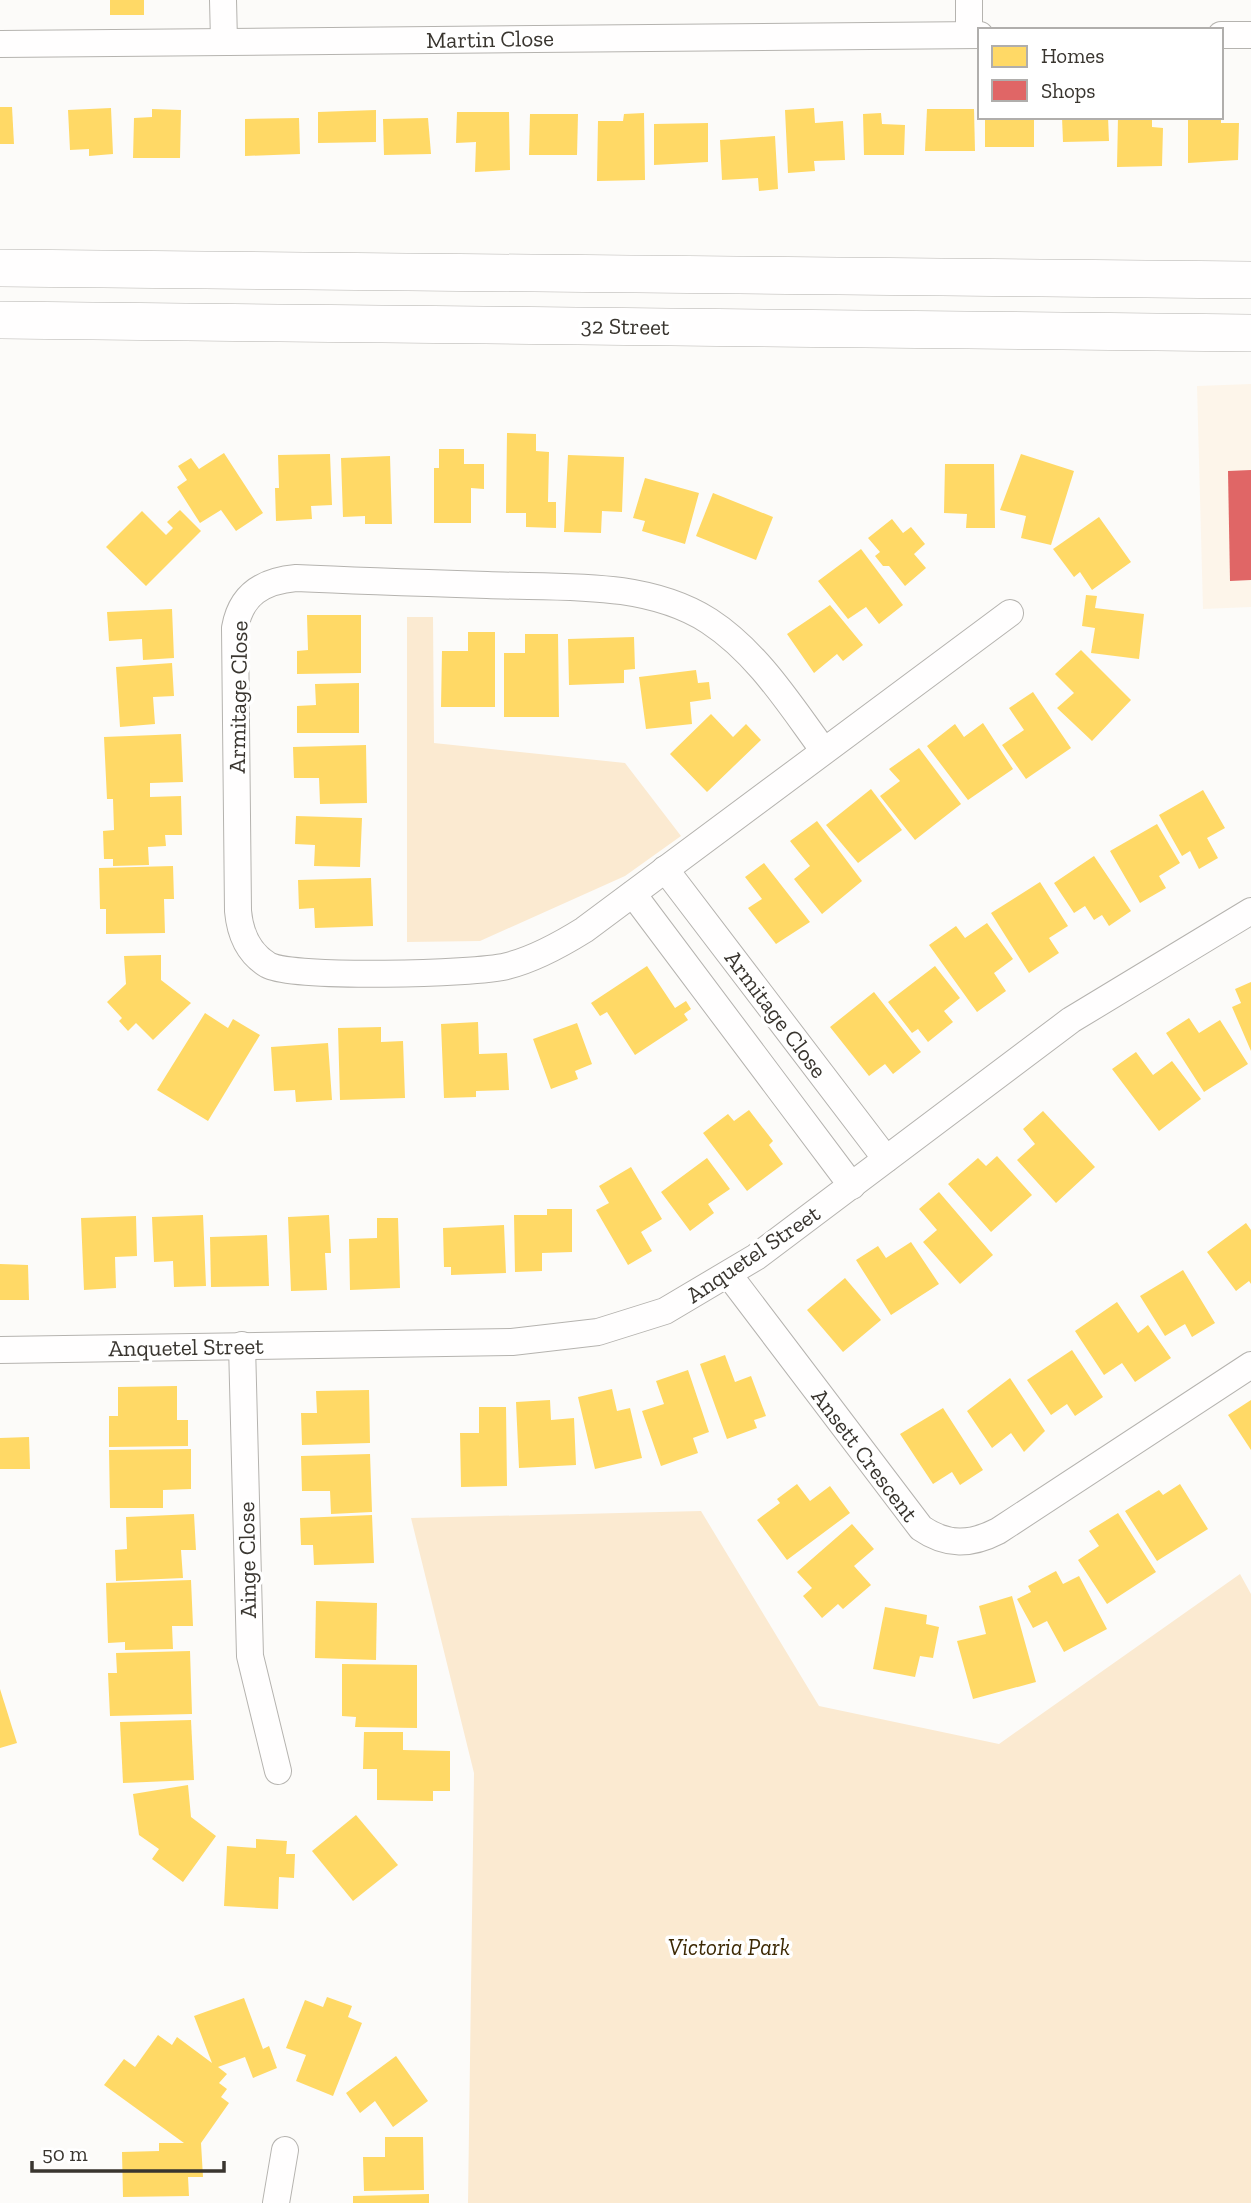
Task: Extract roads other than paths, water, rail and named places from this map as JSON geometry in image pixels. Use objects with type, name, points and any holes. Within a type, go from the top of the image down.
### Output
[{"type":"main road","points":[[0,268],[1251,280]]},
{"type":"main road","name":"32 Street","points":[[0,320],[1251,333]]},
{"type":"street","points":[[223,0],[224,41]]},
{"type":"street","points":[[969,0],[975,35]]},
{"type":"street","name":"Martin Close","points":[[0,44],[975,35]]},
{"type":"street","points":[[1223,35],[1251,35]]},
{"type":"street","name":"Armitage Close","points":[[824,751],[762,668],[743,648],[706,619],[654,598],[603,590],[296,578],[268,582],[246,600],[238,613],[235,628],[238,911],[242,935],[257,957],[284,972],[301,974],[459,972],[505,967],[564,943],[633,894],[1010,613]]},
{"type":"street","name":"Armitage Close","points":[[665,869],[887,1159]]},
{"type":"street","name":"Armitage Close","points":[[633,894],[852,1186]]},
{"type":"street","name":"Anquetel Street","points":[[0,1350],[512,1342],[598,1332],[665,1311],[729,1275],[852,1186],[1071,1020],[1251,911]]},
{"type":"street","points":[[739,1037],[773,1009]]},
{"type":"street","name":"Ansett Crescent","points":[[729,1275],[921,1528],[945,1541],[972,1541],[998,1531],[1251,1365]]},
{"type":"street","name":"Ainge Close","points":[[242,1345],[250,1656],[278,1770]]},
{"type":"street","points":[[276,2203],[285,2150]]},
{"type":"park label","name":"Victoria Park","points":[[729,1947]]}]
